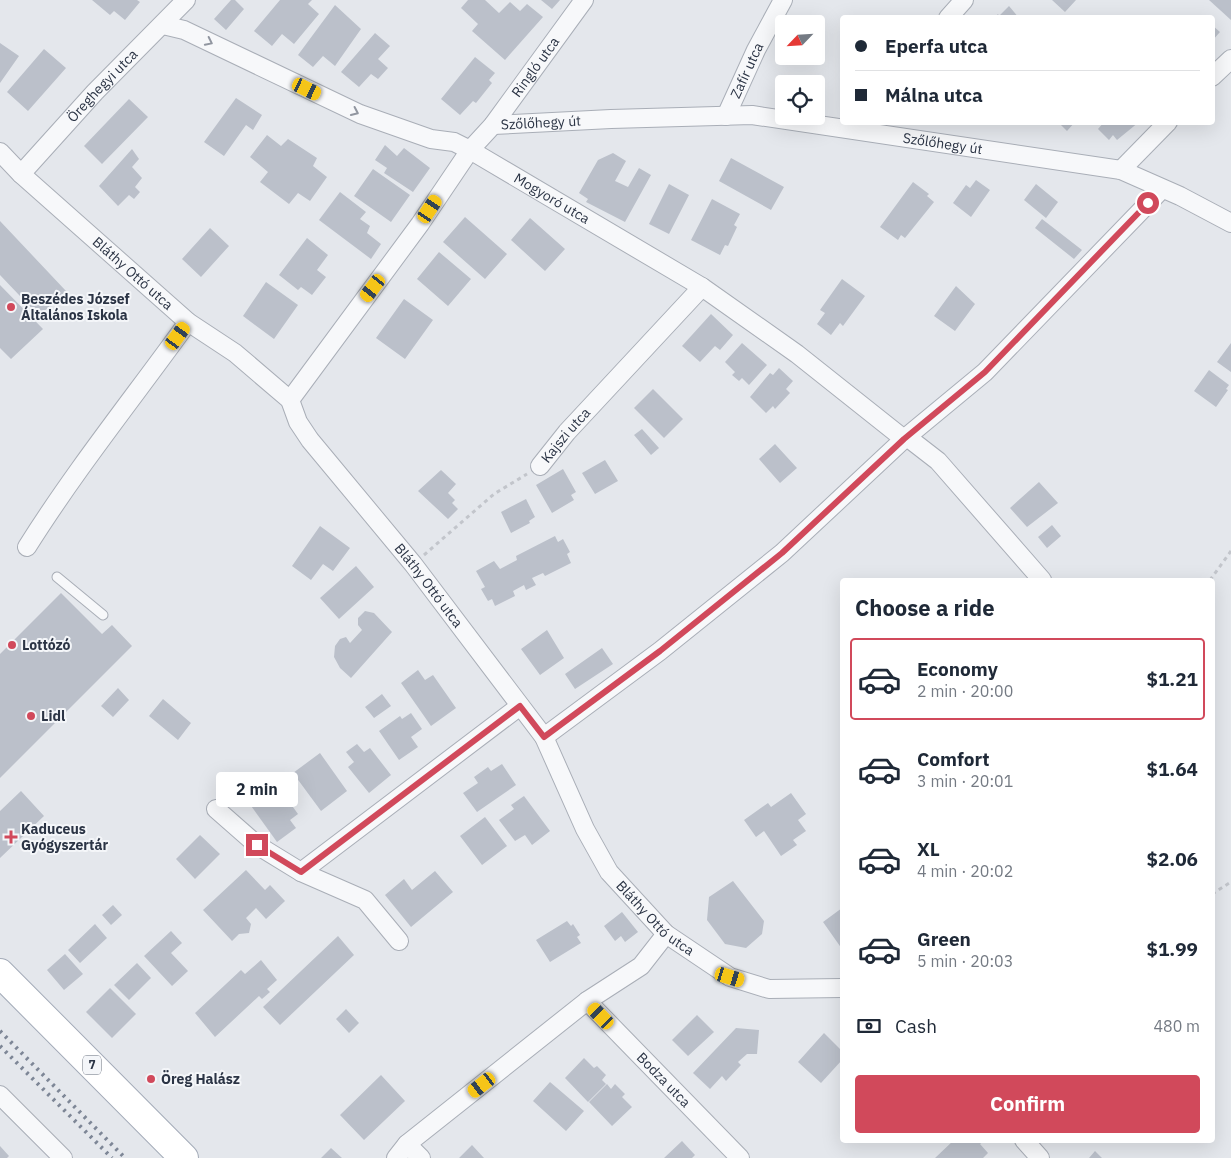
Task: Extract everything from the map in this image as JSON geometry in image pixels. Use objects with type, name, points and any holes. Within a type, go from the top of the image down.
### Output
[{"type":"main road","name":"7","points":[[0,972],[184,1158]]},
{"type":"street","name":"Öreghegyi utca","points":[[21,174],[95,92],[186,0]]},
{"type":"street","name":"Ringló utca","points":[[290,400],[420,224],[470,150],[492,125],[584,0]]},
{"type":"street","name":"Zafír utca","points":[[726,116],[756,50],[783,0]]},
{"type":"street","points":[[951,15],[964,0]]},
{"type":"street","name":"Mogyoró utca","points":[[163,25],[184,30],[360,114],[431,139],[454,142],[702,287],[797,354],[938,461],[1040,578]]},
{"type":"street","points":[[1215,75],[1231,59]]},
{"type":"street","name":"Szőlőhegy út","points":[[492,125],[752,115],[840,125]]},
{"type":"street","points":[[1121,170],[1165,125]]},
{"type":"street","name":"Szőlőhegy út","points":[[851,126],[1121,170],[1180,196],[1231,223]]},
{"type":"street","name":"Bláthy Ottó utca","points":[[0,152],[21,174],[188,322],[236,353],[290,400],[298,422],[310,440],[413,564],[544,737],[585,829],[609,872],[666,934],[730,977],[770,989],[840,988]]},
{"type":"street","points":[[544,737],[660,651],[782,553],[906,438],[985,372],[1162,189]]},
{"type":"street","name":"Kajszi utca","points":[[540,466],[567,432],[702,287]]},
{"type":"street","points":[[27,547],[61,493],[114,425],[188,322]]},
{"type":"street","points":[[301,872],[520,706]]},
{"type":"street","points":[[216,809],[257,845],[301,872],[364,900],[399,941]]},
{"type":"street","points":[[396,1158],[408,1144],[587,1001],[641,966],[666,934]]},
{"type":"street","name":"Bodza utca","points":[[587,1001],[740,1158]]},
{"type":"street","points":[[0,1095],[63,1158]]},
{"type":"street","points":[[1027,1143],[1040,1158]]},
{"type":"street","points":[[408,1144],[421,1158]]},
{"type":"lane","points":[[57,577],[104,614]]},
{"type":"path","name":"Kajszi utca","points":[[413,564],[494,494],[540,466]]},
{"type":"path","points":[[1211,578],[1231,551]]},
{"type":"path","points":[[1215,892],[1231,882]]},
{"type":"building","points":[[92,0],[137,0],[140,2],[125,20],[114,11],[110,15]]},
{"type":"building","points":[[231,0],[235,0],[244,9],[226,30],[214,19]]},
{"type":"building","points":[[280,0],[312,0],[308,4],[319,14],[294,44],[282,34],[272,46],[254,31]]},
{"type":"building","points":[[468,0],[485,0],[499,13],[510,2],[520,11],[527,4],[543,17],[505,60],[472,31],[478,24],[461,8]]},
{"type":"building","points":[[541,0],[560,0],[552,9]]},
{"type":"building","points":[[1052,0],[1076,0],[1065,12]]},
{"type":"building","points":[[1209,0],[1231,0],[1231,20]]},
{"type":"building","points":[[335,5],[361,29],[335,66],[323,56],[313,67],[298,55]]},
{"type":"building","points":[[1009,6],[1016,15],[1000,15]]},
{"type":"building","points":[[1215,28],[1220,32],[1215,38]]},
{"type":"building","points":[[375,33],[390,46],[378,59],[388,68],[378,79],[371,74],[359,87],[341,72]]},
{"type":"building","points":[[0,43],[19,56],[0,83]]},
{"type":"building","points":[[44,49],[66,68],[28,111],[7,92]]},
{"type":"building","points":[[475,57],[495,73],[489,80],[492,83],[476,103],[473,101],[460,115],[441,99]]},
{"type":"building","points":[[236,98],[262,115],[253,130],[246,125],[224,156],[204,142]]},
{"type":"building","points":[[129,99],[148,117],[102,164],[84,146]]},
{"type":"building","points":[[1061,125],[1072,125],[1067,131]]},
{"type":"building","points":[[1101,125],[1135,125],[1117,140],[1113,135],[1109,140],[1098,129]]},
{"type":"building","points":[[267,135],[281,146],[288,139],[317,158],[313,166],[327,177],[310,201],[298,193],[289,204],[260,182],[268,172],[250,157]]},
{"type":"building","points":[[385,145],[397,156],[404,148],[430,168],[413,192],[384,173],[387,168],[375,160]]},
{"type":"building","points":[[132,149],[139,159],[132,167],[142,178],[135,187],[140,192],[134,199],[129,195],[118,206],[99,186]]},
{"type":"building","points":[[613,153],[626,161],[615,181],[628,187],[639,168],[651,175],[625,222],[586,202],[588,199],[579,193],[598,160]]},
{"type":"building","points":[[731,158],[784,187],[771,210],[719,181]]},
{"type":"building","points":[[373,169],[410,195],[391,222],[354,196]]},
{"type":"building","points":[[976,180],[990,190],[971,217],[953,203],[966,185],[970,188]]},
{"type":"building","points":[[913,182],[929,194],[927,196],[934,202],[905,238],[901,235],[898,240],[880,227]]},
{"type":"building","points":[[669,184],[689,195],[669,234],[649,224]]},
{"type":"building","points":[[1036,184],[1058,202],[1046,218],[1024,200]]},
{"type":"building","points":[[340,192],[366,212],[360,219],[370,226],[367,233],[381,244],[371,259],[319,220]]},
{"type":"building","points":[[712,199],[740,214],[734,225],[737,227],[728,246],[725,245],[720,255],[691,240]]},
{"type":"building","points":[[465,217],[507,254],[485,279],[443,242]]},
{"type":"building","points":[[530,218],[565,249],[545,271],[511,240]]},
{"type":"building","points":[[1042,219],[1082,250],[1074,259],[1035,228]]},
{"type":"building","points":[[0,221],[66,291],[39,316],[0,275]]},
{"type":"building","points":[[210,228],[229,246],[201,277],[182,259]]},
{"type":"building","points":[[307,238],[328,255],[317,270],[326,277],[312,295],[301,287],[298,290],[279,275]]},
{"type":"building","points":[[439,252],[471,279],[448,306],[417,279]]},
{"type":"building","points":[[842,279],[865,296],[843,326],[840,323],[831,335],[817,324],[825,313],[820,310]]},
{"type":"building","points":[[266,282],[298,305],[274,339],[243,316]]},
{"type":"building","name":"Beszédes József Általános Iskola","points":[[0,285],[43,329],[11,359],[0,348]]},
{"type":"building","points":[[956,286],[975,304],[955,331],[934,316]]},
{"type":"building","points":[[404,299],[433,320],[405,359],[376,338]]},
{"type":"building","points":[[711,314],[733,335],[720,350],[715,346],[700,362],[682,346]]},
{"type":"building","points":[[742,343],[767,365],[749,385],[742,378],[739,381],[732,375],[735,372],[725,362]]},
{"type":"building","points":[[1231,343],[1231,372],[1217,362]]},
{"type":"building","points":[[779,368],[793,381],[786,389],[790,393],[775,409],[773,406],[766,413],[750,397],[770,373],[773,375]]},
{"type":"building","points":[[1209,370],[1229,385],[1226,389],[1228,390],[1216,407],[1194,391]]},
{"type":"building","points":[[653,389],[683,419],[664,438],[634,408]]},
{"type":"building","points":[[642,429],[659,448],[651,455],[634,435]]},
{"type":"building","points":[[775,444],[797,468],[780,483],[759,459]]},
{"type":"building","points":[[605,460],[618,481],[595,494],[582,473]]},
{"type":"building","points":[[563,469],[576,492],[571,495],[574,500],[552,513],[536,485]]},
{"type":"building","points":[[441,470],[456,484],[448,493],[455,500],[452,503],[458,509],[448,519],[418,491]]},
{"type":"building","points":[[1039,482],[1058,503],[1027,527],[1010,508]]},
{"type":"building","points":[[526,499],[535,517],[529,521],[530,523],[511,533],[501,512]]},
{"type":"building","points":[[1052,525],[1061,536],[1047,548],[1038,537]]},
{"type":"building","points":[[320,526],[350,548],[333,571],[323,564],[311,580],[292,566]]},
{"type":"building","points":[[555,536],[558,542],[563,539],[570,552],[567,554],[571,563],[545,576],[543,573],[532,578],[536,585],[526,590],[524,585],[513,591],[515,596],[495,606],[492,599],[488,601],[481,589],[485,587],[476,571],[494,561],[500,569],[517,560],[516,556]]},
{"type":"building","points":[[356,566],[374,587],[339,619],[320,598]]},
{"type":"building","name":"Lidl","points":[[61,593],[102,634],[112,625],[132,646],[0,778],[0,654]]},
{"type":"building","points":[[365,611],[374,613],[392,632],[351,678],[340,668],[334,657],[335,646],[340,639],[346,637],[350,643],[362,630],[358,625],[358,618]]},
{"type":"building","points":[[547,630],[564,658],[540,675],[521,649]]},
{"type":"building","points":[[602,648],[613,664],[575,689],[565,674]]},
{"type":"building","points":[[418,670],[425,680],[433,675],[456,708],[431,726],[401,683]]},
{"type":"building","points":[[118,688],[129,700],[113,717],[101,706]]},
{"type":"building","points":[[382,694],[391,706],[374,718],[365,707]]},
{"type":"building","points":[[163,699],[191,723],[178,740],[149,716]]},
{"type":"building","points":[[411,713],[422,729],[411,737],[418,747],[399,760],[379,731],[400,716],[402,719]]},
{"type":"building","points":[[357,744],[364,752],[370,748],[391,775],[369,793],[348,767],[354,762],[346,752]]},
{"type":"building","points":[[320,753],[347,791],[321,811],[293,773]]},
{"type":"building","points":[[502,764],[516,785],[477,812],[463,793],[478,783],[474,777],[488,767],[491,771]]},
{"type":"building","points":[[280,789],[298,814],[290,820],[296,828],[277,842],[249,803],[263,793],[267,798]]},
{"type":"building","name":"Kaduceus Gyógyszertár","points":[[21,791],[44,816],[0,858],[0,811]]},
{"type":"building","points":[[791,793],[806,814],[798,820],[806,831],[793,840],[797,845],[781,856],[764,831],[756,837],[744,820],[768,803],[771,807]]},
{"type":"building","points":[[524,796],[550,831],[532,845],[525,835],[515,841],[499,820],[514,809],[511,805]]},
{"type":"building","points":[[485,817],[507,846],[482,865],[460,836]]},
{"type":"building","points":[[200,835],[220,854],[195,879],[176,859]]},
{"type":"building","points":[[246,870],[265,890],[270,885],[285,901],[266,919],[256,908],[246,918],[251,924],[249,933],[239,934],[232,941],[203,910]]},
{"type":"building","points":[[435,871],[453,892],[411,927],[385,895],[404,879],[412,890]]},
{"type":"building","points":[[733,881],[764,921],[762,934],[746,948],[725,944],[707,920],[709,897]]},
{"type":"building","points":[[113,905],[122,915],[111,925],[102,915]]},
{"type":"building","points":[[840,909],[840,946],[823,922]]},
{"type":"building","points":[[622,912],[638,932],[625,942],[621,936],[615,941],[604,926]]},
{"type":"building","points":[[567,921],[571,926],[573,924],[580,935],[577,937],[581,943],[550,962],[536,940]]},
{"type":"building","points":[[95,924],[107,938],[80,963],[68,950]]},
{"type":"building","points":[[171,931],[182,943],[171,953],[188,971],[172,986],[144,956]]},
{"type":"building","points":[[338,936],[354,955],[280,1025],[263,1007]]},
{"type":"building","points":[[65,954],[83,974],[64,990],[47,970]]},
{"type":"building","points":[[261,960],[277,980],[267,989],[270,992],[262,999],[259,996],[215,1037],[195,1013],[241,970],[245,974]]},
{"type":"building","points":[[137,963],[151,978],[129,1000],[114,985]]},
{"type":"building","points":[[110,988],[136,1014],[112,1038],[86,1012]]},
{"type":"building","points":[[346,1009],[359,1023],[349,1033],[336,1019]]},
{"type":"building","points":[[697,1015],[714,1032],[688,1056],[672,1040]]},
{"type":"building","points":[[736,1028],[759,1030],[757,1054],[747,1054],[738,1062],[741,1065],[726,1081],[722,1076],[710,1089],[693,1073]]},
{"type":"building","points":[[824,1033],[840,1049],[840,1062],[821,1083],[798,1062]]},
{"type":"building","points":[[584,1058],[594,1068],[597,1066],[606,1075],[602,1080],[606,1084],[588,1102],[565,1078]]},
{"type":"building","points":[[381,1075],[405,1101],[364,1140],[340,1115]]},
{"type":"building","points":[[550,1082],[584,1111],[566,1131],[533,1101]]},
{"type":"building","points":[[607,1084],[611,1089],[615,1084],[625,1094],[622,1097],[632,1107],[612,1126],[589,1102]]},
{"type":"building","points":[[682,1141],[695,1155],[692,1158],[664,1158]]},
{"type":"building","points":[[951,1143],[981,1143],[980,1144],[988,1153],[983,1158],[935,1158]]},
{"type":"building","points":[[472,1145],[484,1158],[459,1158]]},
{"type":"building","points":[[0,1146],[9,1156],[7,1158],[0,1158]]},
{"type":"building","points":[[331,1148],[342,1158],[321,1158]]},
{"type":"building","points":[[1095,1151],[1102,1158],[1089,1158]]},
{"type":"railway","points":[[0,1031],[125,1158]]},
{"type":"railway","points":[[0,1046],[112,1158]]},
{"type":"place","name":"Beszédes József Általános Iskola","points":[[11,307]]},
{"type":"place","name":"Lottózó","points":[[12,645]]},
{"type":"place","name":"Lidl","points":[[31,716]]},
{"type":"place","name":"Kaduceus Gyógyszertár","points":[[11,837]]},
{"type":"place","name":"Öreg Halász","points":[[151,1079]]},
{"type":"route","points":[[257,845],[301,872],[520,706],[544,737],[660,651],[782,553],[904,439],[985,372],[1148,203]]}]
